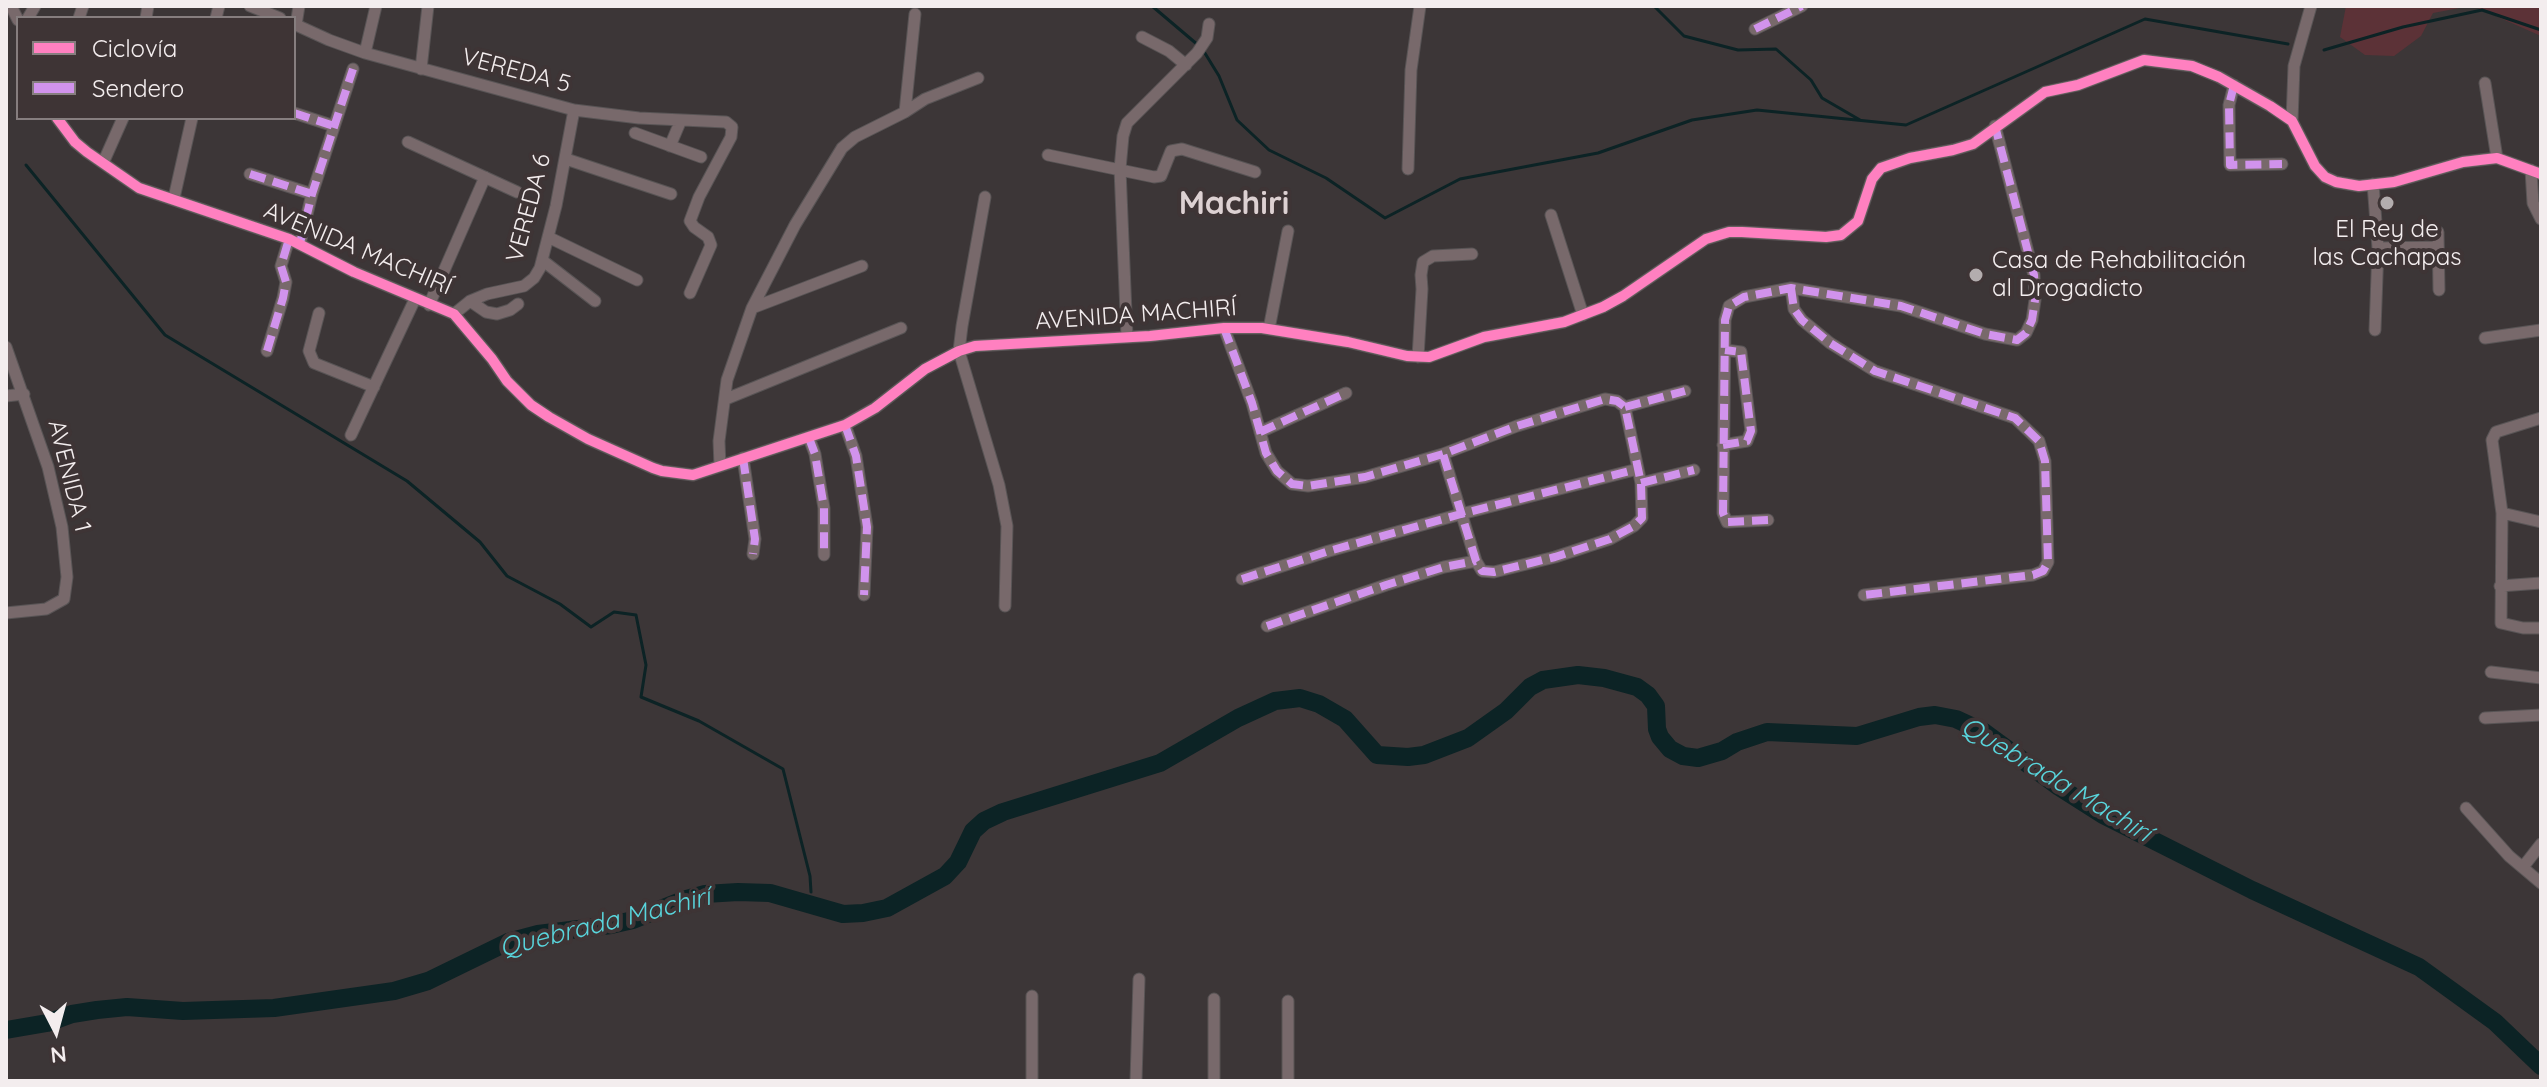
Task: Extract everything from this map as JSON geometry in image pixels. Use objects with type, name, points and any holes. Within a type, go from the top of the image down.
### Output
[{"type":"street","points":[[250,6],[275,16]]},
{"type":"street","points":[[365,53],[376,6]]},
{"type":"street","points":[[421,69],[428,6]]},
{"type":"street","points":[[1408,169],[1411,70],[1420,6]]},
{"type":"street","points":[[1755,29],[1802,6]]},
{"type":"street","points":[[2311,6],[2294,66],[2292,121],[2315,166],[2325,177],[2348,185],[2394,182],[2463,162],[2497,158],[2536,172],[2533,203],[2541,219]]},
{"type":"street","points":[[905,112],[915,14]]},
{"type":"street","name":"VEREDA 5","points":[[296,24],[365,53],[574,110],[639,118],[726,122],[732,127],[731,137],[699,197],[690,221],[708,237],[711,245],[690,293]]},
{"type":"street","points":[[1127,337],[1120,152],[1127,123],[1197,53],[1207,38],[1209,24]]},
{"type":"street","points":[[1142,37],[1169,51],[1186,65]]},
{"type":"street","name":"AVENIDA MACHIRÍ","points":[[58,120],[75,142],[139,188],[294,241],[321,257],[454,314],[531,405],[569,429],[662,471],[693,475],[845,425],[875,408],[925,369],[959,351],[999,344],[1224,328],[1269,329],[1429,357],[1484,337],[1564,322],[1623,296],[1706,239],[1729,232],[1826,237],[1841,235],[1858,221],[1872,179],[1881,168],[1893,162],[1973,144],[2045,92],[2078,85],[2144,60],[2192,66],[2234,85],[2292,121]]},
{"type":"street","points":[[267,351],[286,282],[281,266],[312,194],[353,69]]},
{"type":"street","points":[[720,466],[719,441],[727,380],[752,308],[795,225],[842,148],[855,137],[925,99],[978,78]]},
{"type":"street","points":[[2485,83],[2497,158]]},
{"type":"street","points":[[2234,85],[2229,105],[2230,165],[2282,164]]},
{"type":"street","name":"VEREDA 6","points":[[454,314],[470,301],[524,286],[534,278],[548,237],[574,110]]},
{"type":"street","points":[[296,114],[334,126]]},
{"type":"street","points":[[103,163],[122,120]]},
{"type":"street","points":[[174,198],[192,120]]},
{"type":"street","points":[[670,146],[681,120]]},
{"type":"street","points":[[1768,520],[1727,522],[1723,513],[1725,320],[1729,306],[1761,292],[1791,288],[1901,306],[2004,339],[2017,340],[2026,333],[2032,320],[2034,275],[1995,126]]},
{"type":"street","points":[[635,133],[701,157]]},
{"type":"street","points":[[408,142],[517,192]]},
{"type":"street","points":[[1048,155],[1154,177],[1161,176],[1171,151],[1182,149],[1255,172]]},
{"type":"street","points":[[566,159],[671,194]]},
{"type":"street","points":[[250,174],[312,194]]},
{"type":"street","points":[[429,305],[485,177]]},
{"type":"street","points":[[2373,184],[2378,248],[2375,330]]},
{"type":"street","points":[[985,197],[959,351],[999,485],[1007,526],[1005,606]]},
{"type":"street","points":[[1551,215],[1583,315]]},
{"type":"street","points":[[1269,329],[1288,231]]},
{"type":"street","points":[[2438,232],[2439,290]]},
{"type":"street","points":[[548,237],[637,280]]},
{"type":"street","points":[[2378,248],[2437,247]]},
{"type":"street","points":[[1418,357],[1423,262],[1433,256],[1472,254]]},
{"type":"street","points":[[542,260],[595,301]]},
{"type":"street","points":[[752,308],[862,266]]},
{"type":"street","points":[[1791,288],[1794,309],[1802,320],[1830,343],[1875,371],[2015,418],[2039,441],[2045,461],[2048,562],[2043,571],[2033,575],[1864,595]]},
{"type":"street","points":[[351,435],[415,299]]},
{"type":"street","points":[[470,301],[486,312],[497,314],[518,304]]},
{"type":"street","points":[[319,313],[309,351],[314,363],[374,387]]},
{"type":"street","points":[[726,399],[901,328]]},
{"type":"street","points":[[1224,328],[1266,453],[1277,471],[1292,484],[1308,486],[1365,477],[1605,399],[1617,401],[1625,407],[1641,483],[1642,518],[1610,539],[1555,557],[1494,572],[1482,571],[1476,561],[1443,454]]},
{"type":"street","points":[[2485,338],[2541,330]]},
{"type":"street","name":"AVENIDA 1","points":[[6,347],[48,467],[62,527],[67,577],[64,599],[46,609],[6,613]]},
{"type":"street","points":[[1723,445],[1747,441],[1751,431],[1741,352],[1725,350]]},
{"type":"street","points":[[1625,407],[1685,391]]},
{"type":"street","points":[[1260,432],[1346,393]]},
{"type":"street","points":[[6,396],[24,394]]},
{"type":"street","points":[[2541,418],[2493,435],[2502,513],[2501,623],[2541,628]]},
{"type":"street","points":[[845,425],[856,456],[867,527],[864,595]]},
{"type":"street","points":[[809,438],[815,454],[824,508],[824,555]]},
{"type":"street","points":[[743,458],[755,539],[753,554]]},
{"type":"street","points":[[1242,579],[1461,514],[1638,469]]},
{"type":"street","points":[[1641,483],[1694,470]]},
{"type":"street","points":[[2502,513],[2541,522]]},
{"type":"street","points":[[1267,626],[1386,585],[1476,561]]},
{"type":"street","points":[[2500,586],[2541,583]]},
{"type":"street","points":[[2491,672],[2541,678]]},
{"type":"street","points":[[2485,718],[2541,715]]},
{"type":"street","points":[[2466,808],[2509,856],[2541,883]]},
{"type":"street","points":[[2523,867],[2541,844]]},
{"type":"street","points":[[1136,1081],[1139,979]]},
{"type":"street","points":[[1032,996],[1032,1081]]},
{"type":"street","points":[[1214,999],[1214,1081]]},
{"type":"street","points":[[1288,1001],[1288,1081]]},
{"type":"shaded area","points":[[2346,6],[2470,6],[2433,13],[2421,36],[2394,56],[2365,55],[2340,37]]},
{"type":"shaded area","points":[[2474,6],[2541,6],[2541,36],[2482,10]]},
{"type":"waterway","points":[[1152,6],[1198,45]]},
{"type":"waterway","points":[[1654,6],[1684,36],[1738,50],[1776,49],[1811,80],[1822,98],[1860,120]]},
{"type":"waterway","points":[[2324,50],[2403,27],[2482,10],[2541,30]]},
{"type":"waterway","points":[[1203,50],[1219,76],[1237,120],[1269,150],[1326,178],[1385,218],[1460,179],[1598,153],[1692,120],[1757,110],[1906,125],[2145,19],[2288,44]]},
{"type":"waterway","points":[[26,165],[165,335],[407,481],[480,542],[507,576],[560,604],[591,627],[614,612],[636,615],[646,665],[641,697],[699,721],[783,769],[810,876],[811,892]]},
{"type":"waterway","name":"Quebrada Machirí","points":[[6,1030],[97,1010],[127,1007],[183,1011],[274,1008],[394,991],[428,981],[508,942],[538,934],[633,920],[705,894],[770,893],[843,914],[887,908],[945,876],[958,862],[973,831],[984,821],[1003,812],[1160,763],[1238,718],[1275,701],[1300,698],[1319,704],[1345,719],[1377,755],[1408,757],[1424,755],[1468,738],[1506,711],[1530,687],[1543,680],[1578,675],[1637,687],[1656,706],[1657,729],[1670,749],[1683,756],[1698,758],[1767,732],[1857,736],[1919,717],[1935,715],[1956,719],[1984,732],[2103,815],[2252,890],[2419,967],[2495,1022],[2541,1066]]},
{"type":"waterway","name":"Quebrada Machirí","points":[[6,1028],[95,1016]]},
{"type":"marked path","points":[[1755,29],[1802,6]]},
{"type":"marked path","points":[[300,243],[312,194],[353,69]]},
{"type":"marked path","points":[[2234,85],[2229,105],[2230,165],[2282,164]]},
{"type":"marked path","points":[[296,114],[334,126]]},
{"type":"marked path","points":[[1768,520],[1727,522],[1723,513],[1725,320],[1729,306],[1744,297],[1791,288],[1901,306],[1985,334],[2017,340],[2026,333],[2032,320],[2034,275],[1995,126]]},
{"type":"marked path","points":[[250,174],[312,194]]},
{"type":"marked path","points":[[267,351],[283,298],[286,282],[281,266],[289,239]]},
{"type":"marked path","points":[[1791,288],[1794,309],[1802,320],[1830,343],[1875,371],[2015,418],[2039,441],[2045,461],[2048,562],[2043,571],[2033,575],[1864,595]]},
{"type":"marked path","points":[[1224,328],[1252,403],[1266,453],[1277,471],[1292,484],[1308,486],[1365,477],[1605,399],[1617,401],[1625,407],[1641,483],[1642,518],[1610,539],[1555,557],[1494,572],[1482,571],[1476,561],[1443,454]]},
{"type":"marked path","points":[[1723,445],[1747,441],[1751,431],[1741,352],[1725,350]]},
{"type":"marked path","points":[[1625,407],[1685,391]]},
{"type":"marked path","points":[[1260,432],[1346,393]]},
{"type":"marked path","points":[[845,425],[856,456],[867,527],[864,595]]},
{"type":"marked path","points":[[809,438],[815,454],[824,508],[824,555]]},
{"type":"marked path","points":[[743,458],[755,539],[753,554]]},
{"type":"marked path","points":[[1242,579],[1461,514],[1638,469]]},
{"type":"marked path","points":[[1641,483],[1694,470]]},
{"type":"marked path","points":[[1267,626],[1386,585],[1444,567],[1476,561]]},
{"type":"cycle path","points":[[58,120],[75,142],[139,188],[289,239],[354,272],[454,314],[507,381],[531,405],[588,439],[653,468],[693,475],[845,425],[875,408],[925,369],[975,346],[1262,328],[1348,342],[1407,356],[1429,357],[1484,337],[1564,322],[1623,296],[1706,239],[1729,232],[1826,237],[1841,235],[1858,221],[1872,179],[1881,168],[1973,144],[2045,92],[2078,85],[2144,60],[2192,66],[2219,77],[2270,106],[2292,121],[2315,166],[2325,177],[2336,182],[2359,186],[2394,182],[2463,162],[2497,158],[2541,174]]},
{"type":"place","name":"El Rey de las Cachapas","points":[[2387,203]]},
{"type":"place","name":"Casa de Rehabilitación al Drogadicto","points":[[1976,275]]},
{"type":"district","name":"Machiri","points":[[1234,204]]}]
